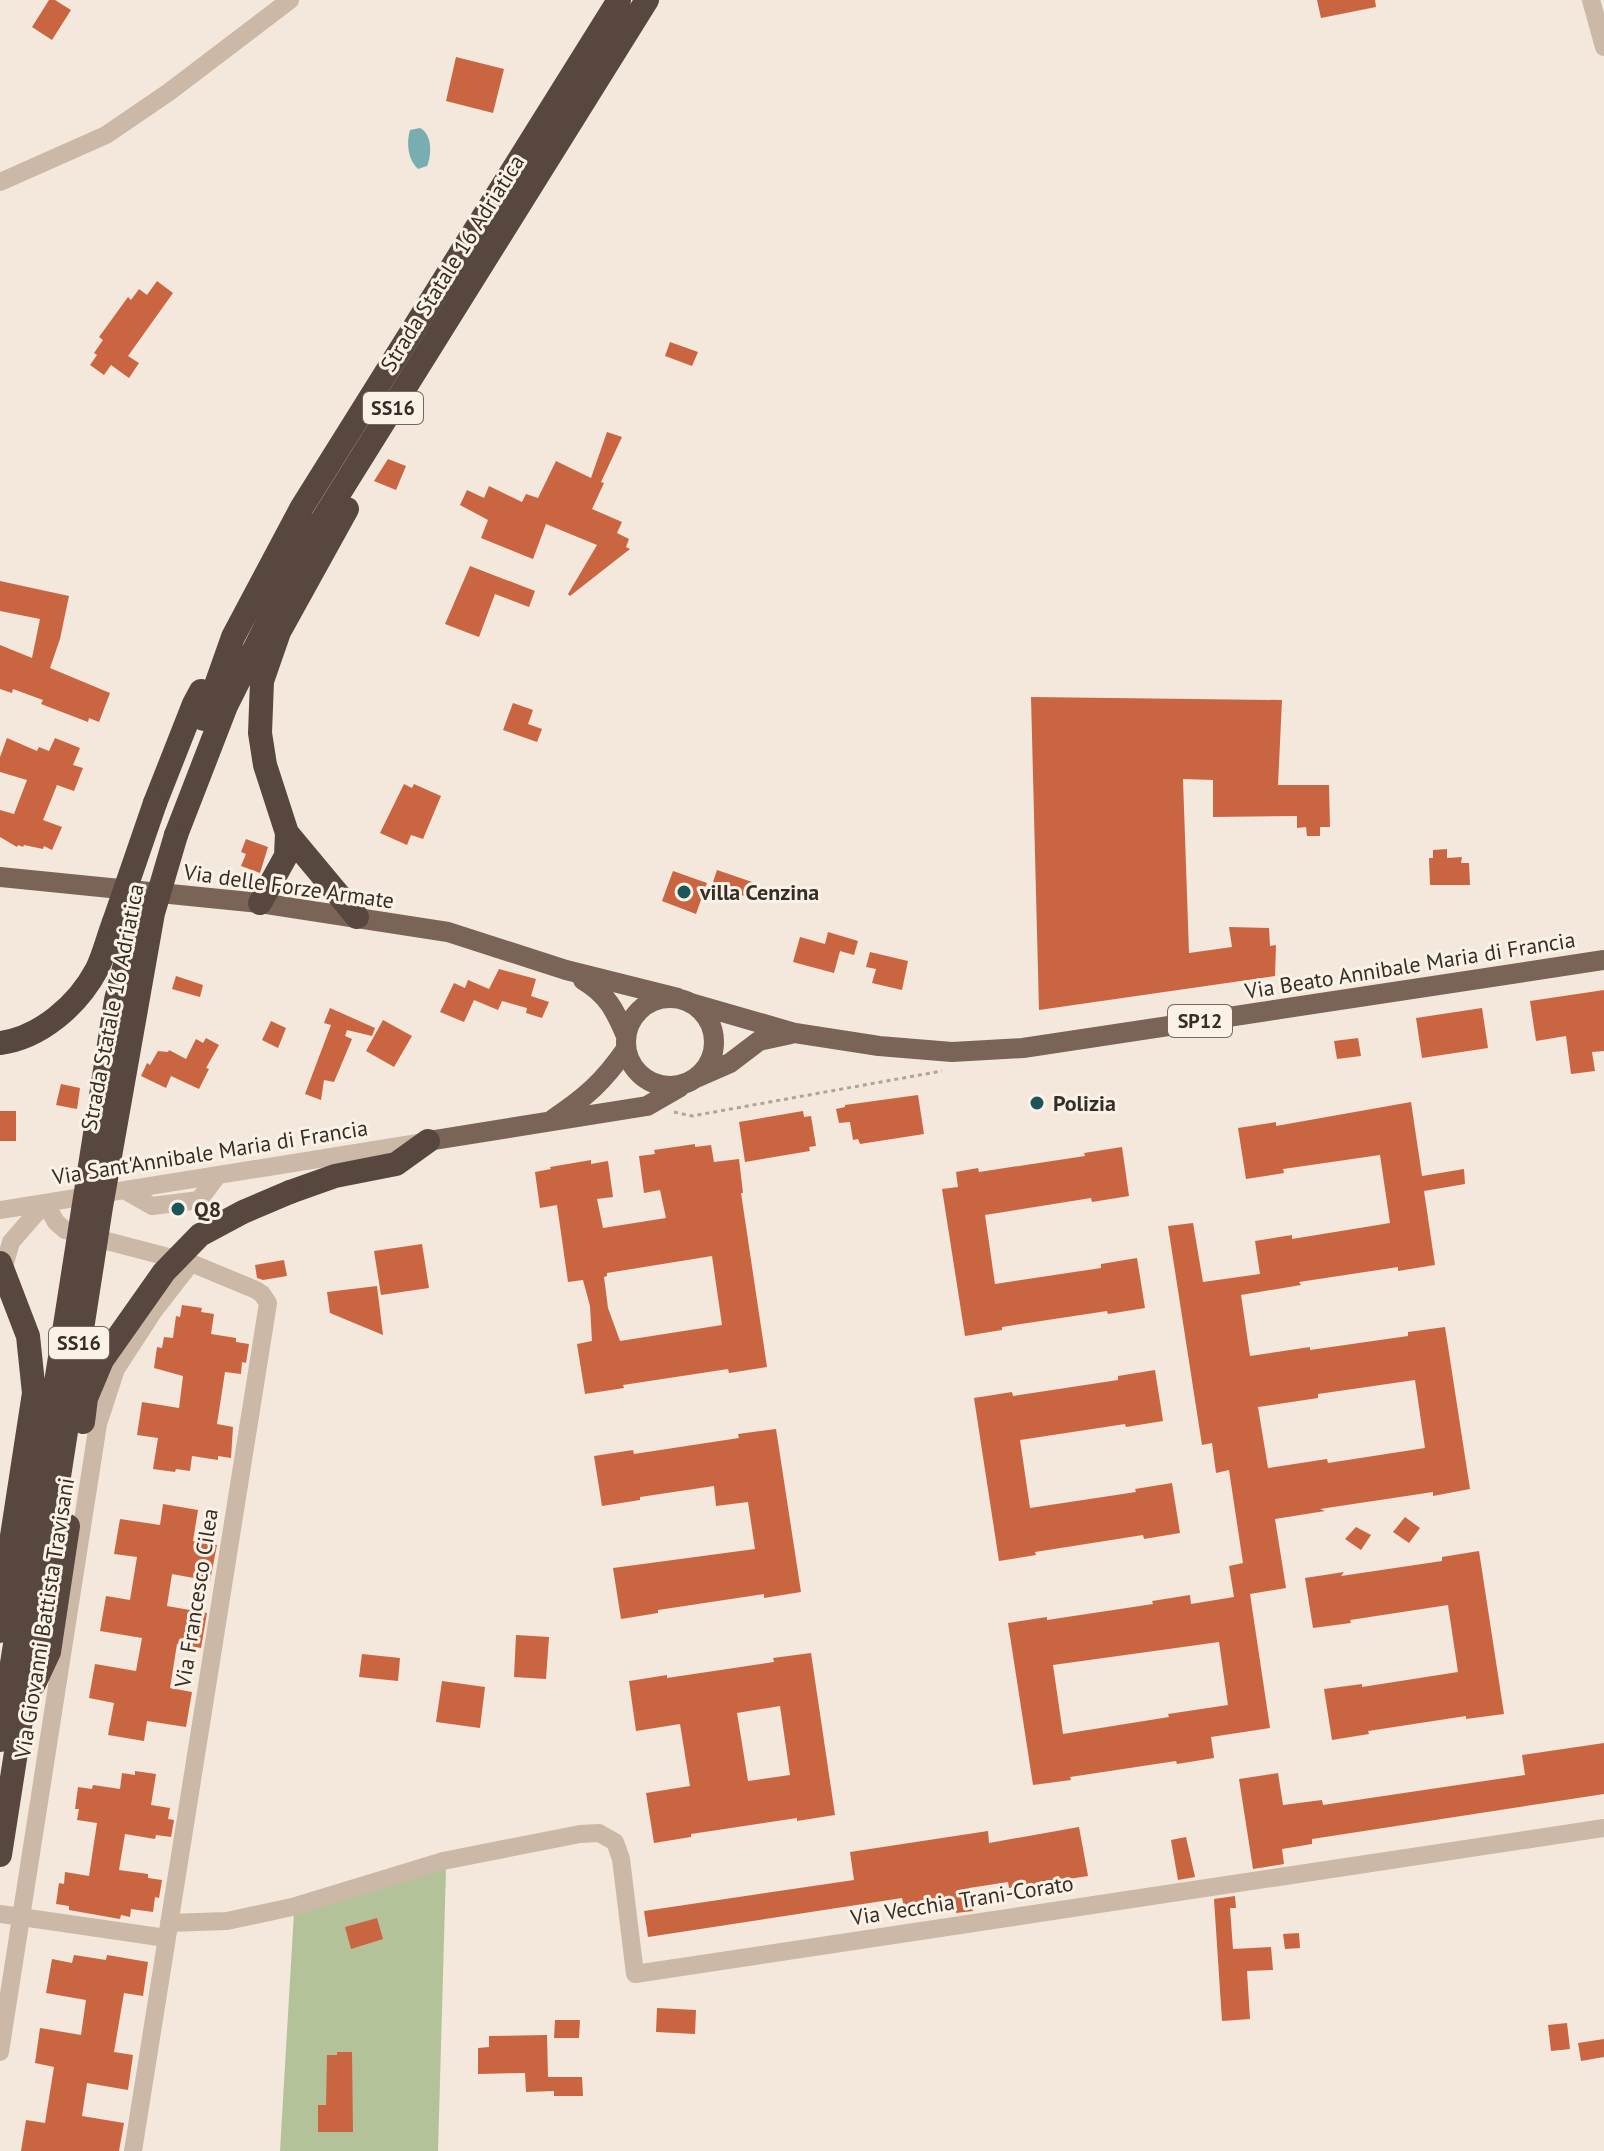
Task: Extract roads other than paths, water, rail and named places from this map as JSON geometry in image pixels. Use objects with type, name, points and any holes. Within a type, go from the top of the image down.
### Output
[{"type":"highway","name":"Strada Statale 16 Adriatica","points":[[0,1740],[116,1000],[233,637],[302,507],[619,0]]},
{"type":"highway","name":"Strada Statale 16 Adriatica","points":[[0,1855],[101,1207],[169,834],[226,706],[305,548],[647,0]]},
{"type":"highway","name":"SS16","points":[[357,917],[287,833],[265,765],[260,733],[262,681],[279,632],[390,432],[401,393]]},
{"type":"highway","name":"SS16","points":[[0,1043],[36,1031],[70,1006],[96,970],[194,704],[233,637]]},
{"type":"highway","points":[[260,903],[286,856],[287,833]]},
{"type":"highway","name":"SS16","points":[[22,1708],[49,1652],[86,1398],[102,1360],[164,1272],[200,1235],[243,1212],[335,1176],[396,1164],[428,1141]]},
{"type":"highway","name":"SS16","points":[[0,1263],[28,1336],[34,1393],[0,1631]]},
{"type":"main road","name":"Via delle Forze Armate","points":[[0,877],[260,903],[448,932],[566,970],[684,1000]]},
{"type":"main road","name":"Via Beato Annibale Maria di Francia","points":[[684,1000],[795,1033],[879,1046],[952,1052],[1023,1048],[1604,960]]},
{"type":"main road","name":"Via delle Forze Armate","points":[[566,970],[600,990],[617,1015],[626,1042]]},
{"type":"main road","points":[[547,1123],[583,1099],[599,1084],[626,1042],[630,1022],[638,1010],[650,1002],[663,998],[684,1000],[702,1012],[714,1038],[708,1066],[692,1080],[673,1087],[647,1081],[637,1073],[626,1042]]},
{"type":"main road","name":"Via Beato Annibale Maria di Francia","points":[[428,1141],[647,1106],[730,1063],[759,1041],[795,1033]]},
{"type":"street","points":[[0,182],[106,135],[169,92],[290,0]]},
{"type":"street","points":[[1591,0],[1604,47]]},
{"type":"street","name":"Via Sant'Annibale Maria di Francia","points":[[0,1210],[428,1141]]},
{"type":"street","points":[[0,1279],[11,1242],[45,1203]]},
{"type":"street","name":"Via Francesco Cilea","points":[[45,1203],[56,1222],[65,1230],[191,1263],[256,1290],[268,1303],[133,2151]]},
{"type":"street","name":"Via Giovanni Battista Travisani","points":[[0,2052],[101,1414],[116,1369],[153,1312],[191,1263]]},
{"type":"street","name":"Via Vecchia Trani-Corato","points":[[167,1930],[292,1907],[443,1861],[599,1833],[615,1842],[621,1859],[635,1974],[1604,1828]]},
{"type":"street","points":[[0,1914],[167,1930]]},
{"type":"water","points":[[420,128],[429,139],[430,156],[427,166],[418,169],[410,156],[408,140],[410,130]]},
{"type":"place","name":"villa Cenzina","points":[[684,892]]},
{"type":"place","name":"Polizia","points":[[1037,1103]]},
{"type":"place","name":"Q8","points":[[178,1209]]}]
